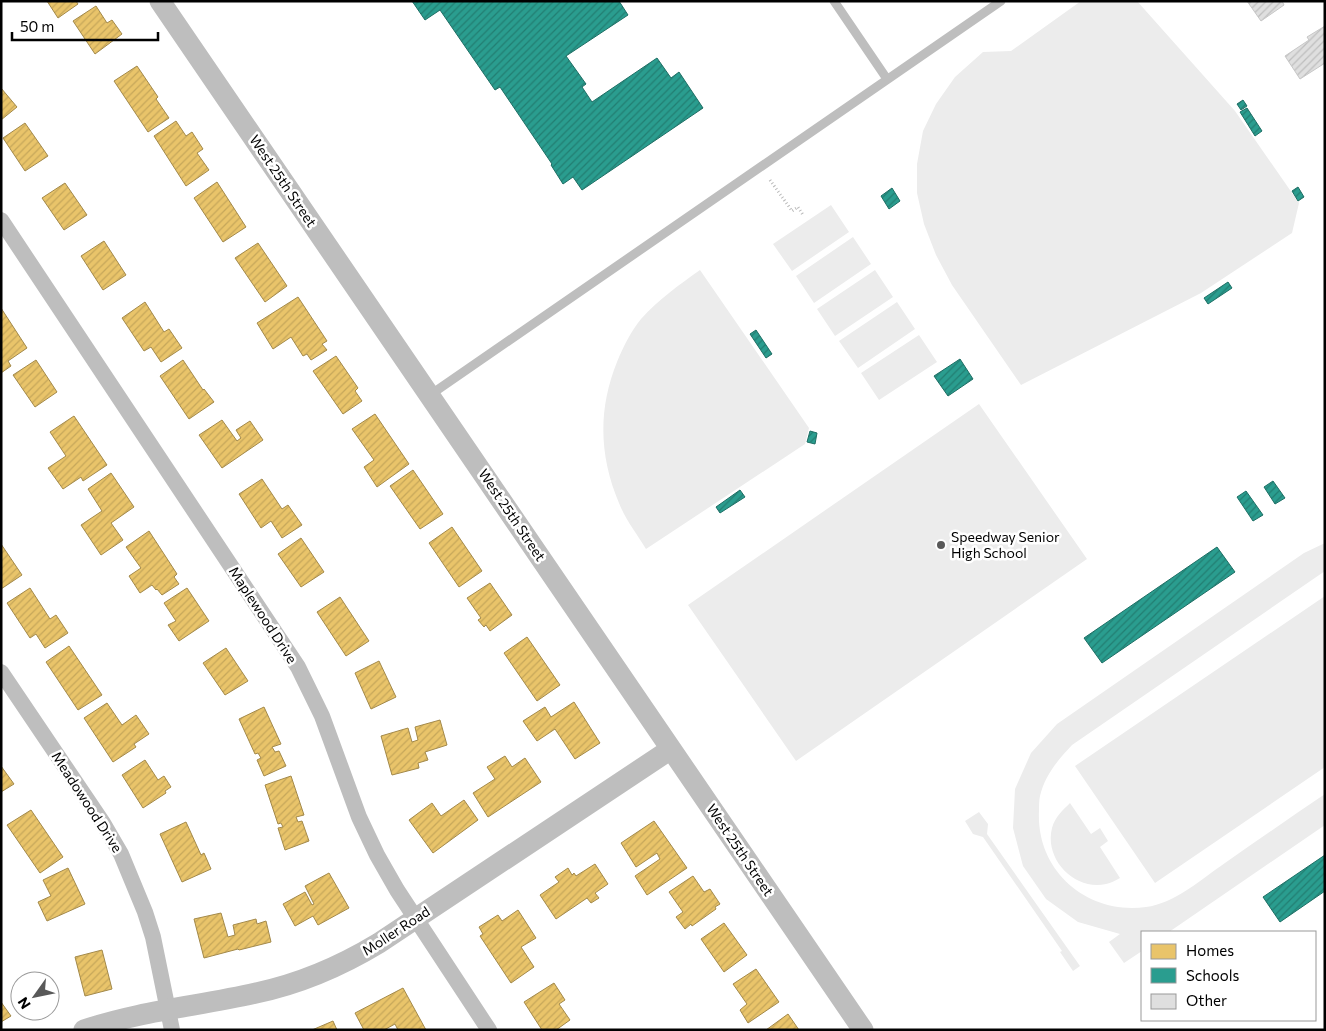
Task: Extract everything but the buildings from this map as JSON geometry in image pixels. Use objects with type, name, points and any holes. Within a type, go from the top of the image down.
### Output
[{"type":"street","name":"West 25th Street","points":[[160,1],[863,1030]]},
{"type":"street","name":"Maplewood Drive","points":[[1,220],[298,667],[322,716],[367,834],[388,876],[489,1030]]},
{"type":"street","name":"Meadowood Drive","points":[[1,672],[103,823],[121,854],[145,912],[153,937],[170,1020]]},
{"type":"street","name":"Moller Road","points":[[84,1030],[125,1018],[170,1020],[302,980],[354,958],[671,749]]},
{"type":"lane","points":[[834,1],[887,79]]},
{"type":"lane","points":[[430,395],[1000,1]]},
{"type":"path","points":[[770,180],[792,211],[798,207],[803,214]]},
{"type":"shaded area","points":[[1081,1],[1137,1],[1235,111],[1299,203],[1292,233],[1201,293],[1021,385],[952,285],[936,255],[924,224],[917,193],[917,164],[923,131],[936,104],[955,77],[983,52],[1011,51]]},
{"type":"shaded area","points":[[831,205],[849,232],[792,271],[773,244]]},
{"type":"shaded area","points":[[853,237],[871,264],[814,303],[796,276]]},
{"type":"shaded area","points":[[700,270],[809,428],[805,444],[646,549],[628,521],[612,485],[603,432],[606,397],[619,356],[637,324],[662,299]]},
{"type":"shaded area","points":[[875,270],[893,297],[835,336],[817,309]]},
{"type":"shaded area","points":[[897,302],[915,329],[858,368],[839,341]]},
{"type":"shaded area","points":[[919,335],[937,362],[879,400],[861,373]]},
{"type":"shaded area","points":[[979,404],[1087,559],[796,761],[688,605]]},
{"type":"shaded area","points":[[1325,543],[1325,571],[1072,745],[1057,762],[1045,781],[1039,801],[1040,833],[1046,852],[1056,870],[1069,884],[1085,896],[1104,904],[1124,908],[1157,905],[1178,896],[1325,794],[1325,825],[1170,931],[1141,931],[1141,952],[1124,963],[1109,942],[1120,934],[1078,922],[1046,899],[1023,866],[1013,828],[1015,789],[1031,753],[1057,724],[1304,553]]},
{"type":"shaded area","points":[[1325,596],[1325,767],[1155,883],[1075,766]]},
{"type":"shaded area","points":[[1070,803],[1091,834],[1100,828],[1108,841],[1100,847],[1120,878],[1106,884],[1094,885],[1083,883],[1073,878],[1057,861],[1051,840],[1052,828],[1057,817]]},
{"type":"shaded area","points":[[979,812],[988,824],[987,834],[1080,966],[1073,971],[1060,952],[1062,951],[983,837],[973,834],[965,821]]},
{"type":"place","name":"Speedway Senior High School","points":[[941,545]]}]
